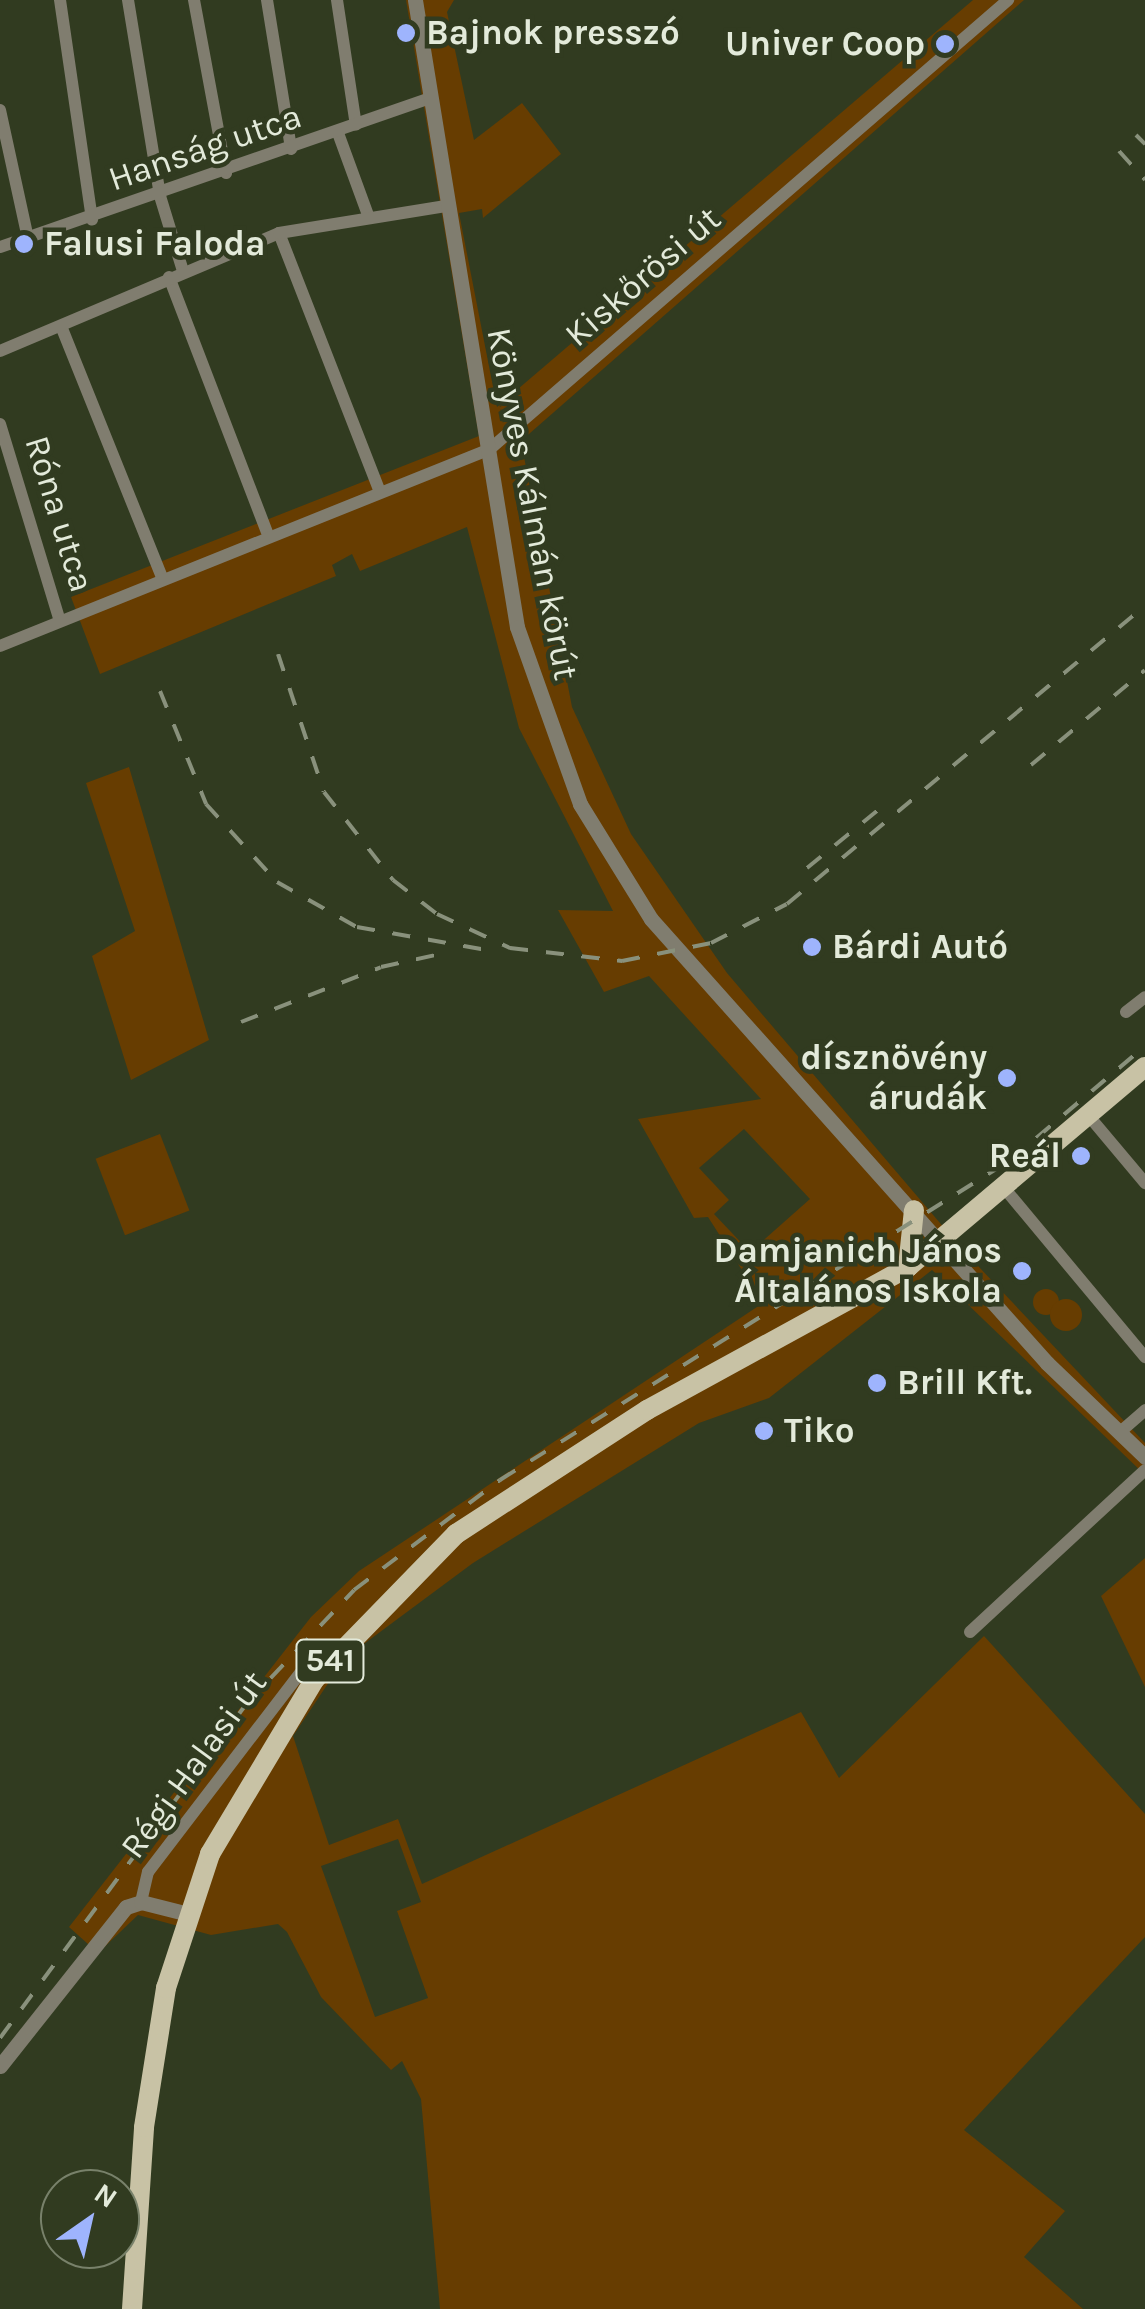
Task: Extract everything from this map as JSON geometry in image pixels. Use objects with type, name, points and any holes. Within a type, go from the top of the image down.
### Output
[{"type":"main road","name":"541","points":[[132,2309],[144,2127],[188,1914],[210,1854],[283,1723],[428,1557],[548,1469],[908,1267],[943,1243],[1145,1067]]},
{"type":"main road","points":[[908,1267],[914,1210]]},
{"type":"street","points":[[60,0],[92,220]]},
{"type":"street","points":[[128,0],[160,196],[184,271]]},
{"type":"street","points":[[194,0],[226,173]]},
{"type":"street","points":[[267,0],[291,149]]},
{"type":"street","points":[[337,0],[356,126]]},
{"type":"street","name":"Könyves Kálmán körút","points":[[415,0],[446,206],[532,680],[604,848],[652,919],[943,1243],[1119,1433],[1145,1456]]},
{"type":"street","name":"Kiskőrösi út","points":[[0,646],[268,532],[490,449],[1008,0]]},
{"type":"street","name":"Hanság utca","points":[[0,248],[92,220],[430,98]]},
{"type":"street","points":[[0,110],[28,238]]},
{"type":"street","points":[[338,133],[368,215]]},
{"type":"street","points":[[0,351],[279,233],[368,215],[446,206]]},
{"type":"street","points":[[279,233],[379,489]]},
{"type":"street","points":[[169,277],[268,532]]},
{"type":"street","points":[[61,326],[162,577]]},
{"type":"street","name":"Róna utca","points":[[0,424],[60,620]]},
{"type":"street","points":[[1126,1012],[1145,997]]},
{"type":"street","points":[[1088,1115],[1145,1183]]},
{"type":"street","points":[[1006,1189],[1145,1357]]},
{"type":"street","points":[[1119,1433],[1145,1410]]},
{"type":"street","points":[[970,1632],[1145,1470]]},
{"type":"street","name":"Régi Halasi út","points":[[141,1902],[148,1872],[305,1667]]},
{"type":"street","points":[[0,2066],[119,1914],[141,1902],[188,1914]]},
{"type":"shaded area","points":[[406,0],[454,0],[447,12],[474,140],[522,103],[561,154],[483,218],[482,209],[459,213],[497,407],[973,0],[1024,0],[521,441],[572,707],[631,834],[727,973],[963,1250],[1145,1443],[1145,1475],[932,1270],[769,1398],[699,1423],[473,1563],[345,1658],[293,1736],[329,1845],[398,1819],[422,1884],[801,1712],[839,1778],[984,1636],[1145,1814],[1145,1937],[964,2130],[1065,2211],[1024,2257],[1083,2309],[440,2309],[421,2099],[402,2061],[391,2070],[321,1997],[287,1932],[278,1924],[211,1935],[138,1915],[98,1953],[69,1927],[311,1617],[359,1571],[763,1303],[708,1217],[694,1218],[638,1119],[761,1099],[649,976],[604,992],[558,910],[613,911],[519,728],[467,527],[360,571],[352,554],[332,565],[336,576],[100,674],[71,597],[479,436]],"holes":[[[744,1129],[810,1199],[750,1252],[714,1214],[729,1200],[699,1168]],[[398,1839],[421,1902],[397,1911],[428,1998],[375,2017],[321,1866]]]},
{"type":"shaded area","points":[[129,767],[209,1040],[131,1080],[92,956],[135,931],[86,783]]},
{"type":"shaded area","points":[[160,1134],[189,1211],[125,1235],[96,1159]]},
{"type":"shaded area","points":[[1046,1289],[1055,1293],[1059,1302],[1055,1311],[1046,1315],[1037,1311],[1033,1302],[1037,1293]]},
{"type":"shaded area","points":[[1066,1299],[1077,1304],[1082,1315],[1077,1326],[1066,1331],[1055,1326],[1050,1315],[1055,1304]]},
{"type":"shaded area","points":[[1145,1558],[1145,1687],[1101,1596]]},
{"type":"railway","points":[[1136,135],[1145,144]]},
{"type":"railway","points":[[1119,151],[1145,180]]},
{"type":"railway","points":[[278,654],[324,792],[393,880],[437,914],[510,948],[622,961],[711,943],[787,904],[1145,606]]},
{"type":"railway","points":[[1031,765],[1145,670]]},
{"type":"railway","points":[[160,691],[206,804],[277,882],[357,927],[498,952]]},
{"type":"railway","points":[[807,868],[888,802]]},
{"type":"railway","points":[[241,1022],[381,967],[440,954]]},
{"type":"railway","points":[[0,2038],[246,1704],[354,1590],[500,1480],[1009,1161],[1145,1046]]},
{"type":"place","name":"Bajnok presszó","points":[[406,33]]},
{"type":"place","name":"Univer Coop","points":[[945,44]]},
{"type":"place","name":"Falusi Faloda","points":[[24,244]]},
{"type":"place","name":"Bárdi Autó","points":[[812,947]]},
{"type":"place","name":"dísznövény árudák","points":[[1007,1078]]},
{"type":"place","name":"Reál","points":[[1081,1156]]},
{"type":"place","name":"Damjanich János Általános Iskola","points":[[1022,1271]]},
{"type":"place","name":"Brill Kft.","points":[[877,1383]]},
{"type":"place","name":"Tiko","points":[[764,1431]]}]
